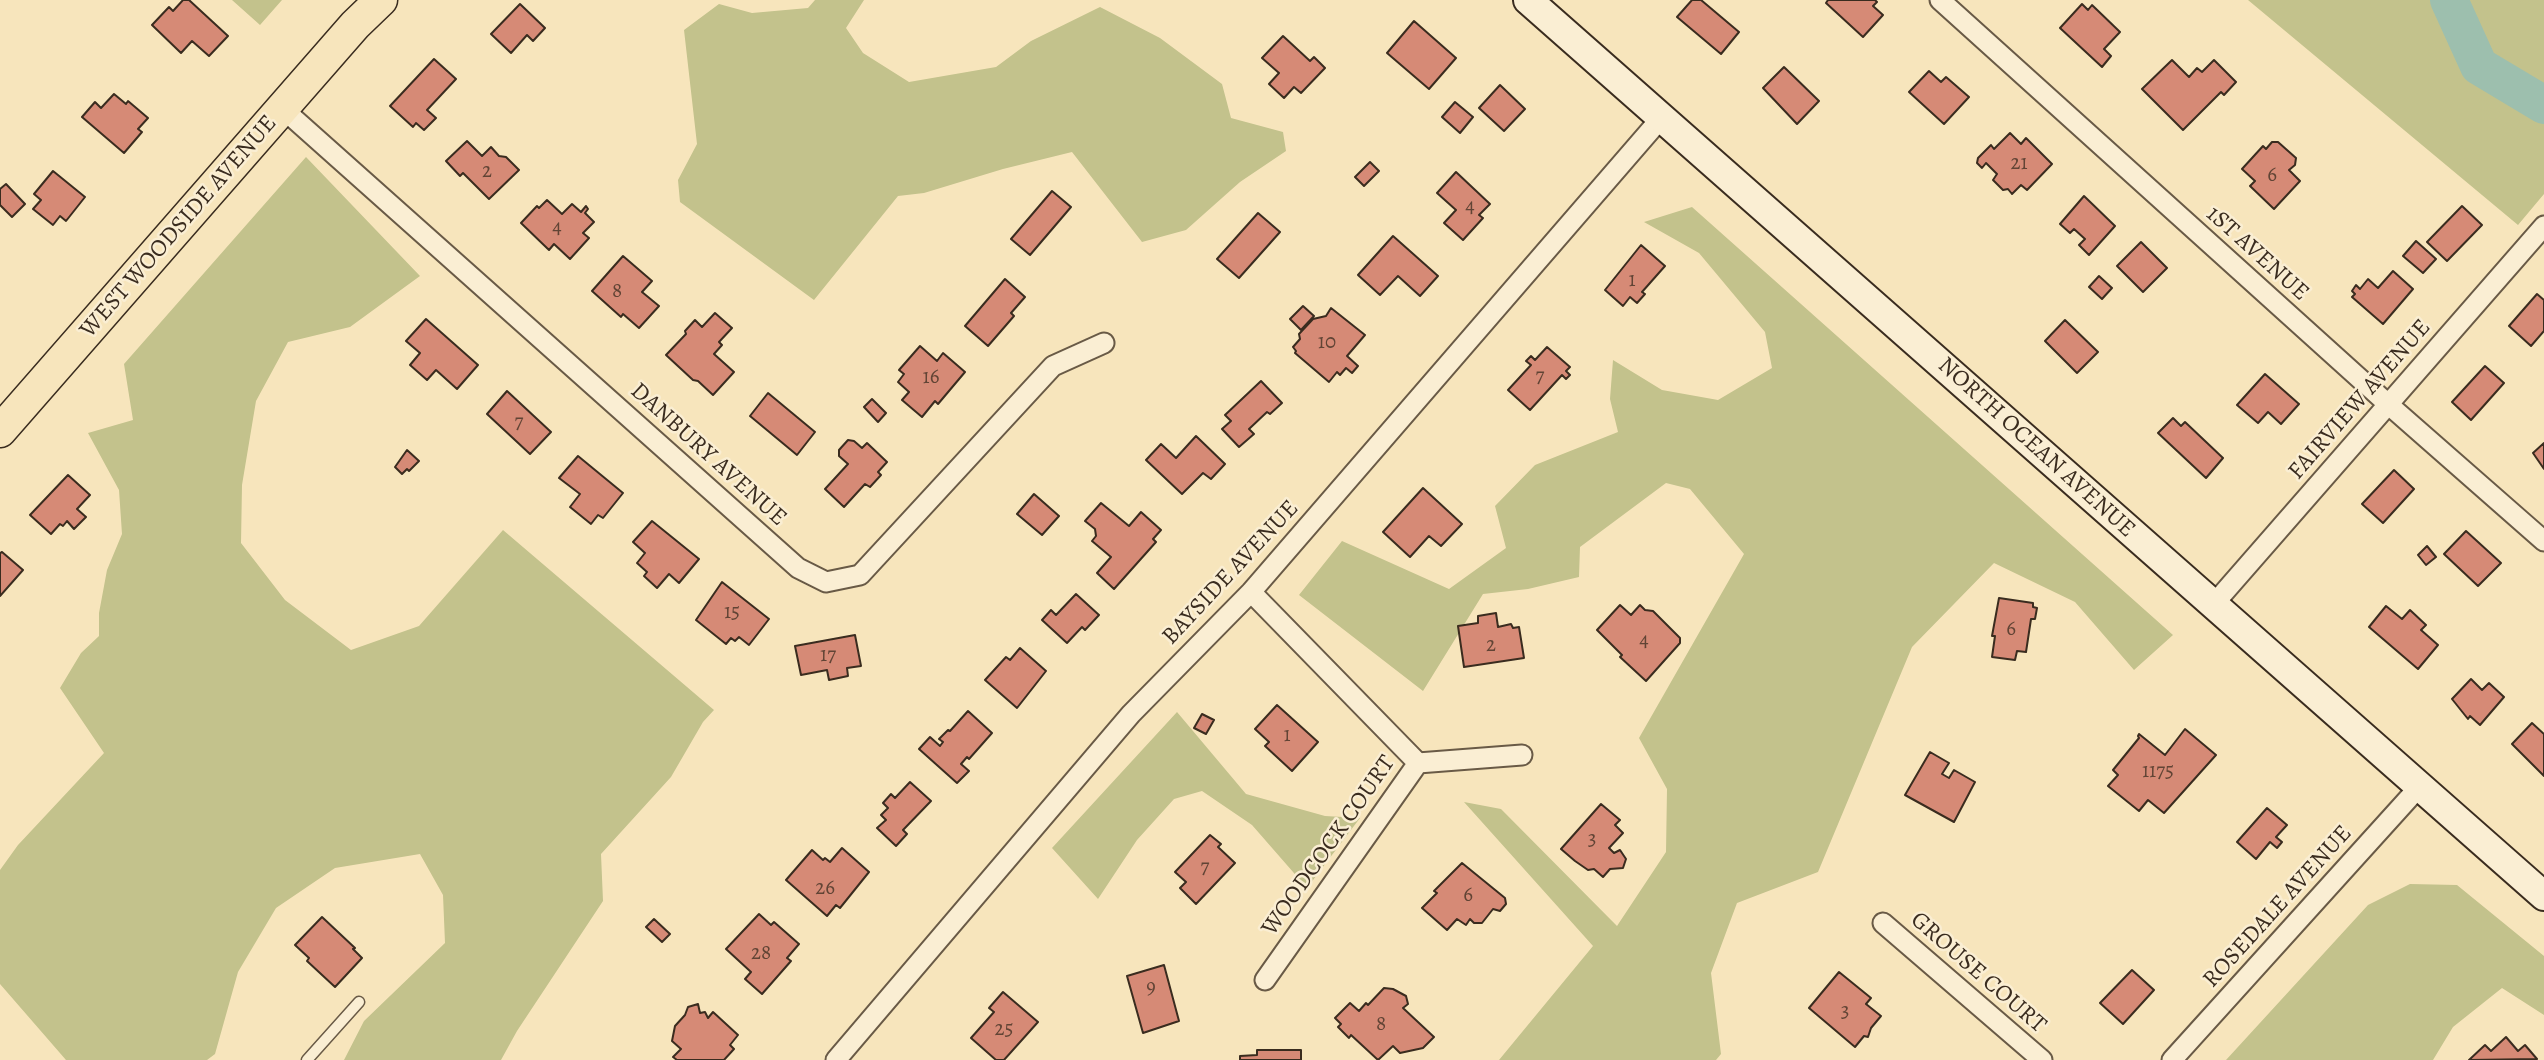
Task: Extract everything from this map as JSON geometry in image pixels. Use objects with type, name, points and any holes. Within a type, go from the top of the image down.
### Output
[{"type":"main road","name":"WEST WOODSIDE AVENUE","points":[[1,430],[364,12],[381,0]]},
{"type":"main road","name":"NORTH OCEAN AVENUE","points":[[1528,0],[2544,896]]},
{"type":"street","name":"1ST AVENUE","points":[[1940,0],[2389,405],[2544,541]]},
{"type":"street","name":"DANBURY AVENUE","points":[[282,108],[798,568],[826,582],[860,575],[1054,366],[1104,343]]},
{"type":"street","name":"BAYSIDE AVENUE","points":[[836,1060],[1131,714],[1251,592],[1662,117]]},
{"type":"street","name":"FAIRVIEW AVENUE","points":[[2213,605],[2544,226]]},
{"type":"street","name":"WOODCOCK COURT","points":[[1251,592],[1418,763],[1265,980]]},
{"type":"street","points":[[1418,763],[1522,755]]},
{"type":"street","name":"ROSEDALE AVENUE","points":[[2172,1060],[2419,786]]},
{"type":"street","name":"GROUSE COURT","points":[[1883,923],[2042,1060]]},
{"type":"lane","points":[[307,1060],[359,1002]]},
{"type":"shaded area","points":[[232,0],[282,0],[260,25]]},
{"type":"shaded area","points":[[815,0],[864,0],[846,28],[863,53],[909,82],[996,67],[1031,41],[1100,7],[1160,38],[1222,84],[1231,118],[1283,132],[1286,151],[1240,182],[1186,230],[1142,242],[1072,152],[924,193],[898,196],[814,300],[680,202],[678,180],[697,144],[684,30],[719,4],[752,13],[808,8]]},
{"type":"shaded area","points":[[2248,0],[2544,0],[2544,194],[2518,225]]},
{"type":"shaded area","points":[[306,157],[420,276],[350,327],[288,342],[256,401],[242,485],[241,543],[285,600],[351,650],[419,626],[503,530],[714,710],[703,722],[671,777],[601,854],[603,901],[517,1031],[501,1060],[344,1060],[364,1021],[445,943],[443,895],[420,854],[335,868],[276,908],[238,972],[215,1054],[207,1060],[66,1060],[0,984],[0,870],[18,845],[104,753],[60,688],[81,653],[99,636],[99,613],[107,570],[122,534],[119,490],[88,433],[133,420],[124,364]]},
{"type":"shaded area","points":[[1692,207],[2173,635],[2134,670],[2075,602],[1994,563],[1912,647],[1818,872],[1737,903],[1711,973],[1721,1054],[1716,1060],[1499,1060],[1593,946],[1464,802],[1501,809],[1617,926],[1666,852],[1667,789],[1639,738],[1744,554],[1690,489],[1666,483],[1580,547],[1579,577],[1528,589],[1483,594],[1423,691],[1299,595],[1342,541],[1449,589],[1506,548],[1495,506],[1535,465],[1618,432],[1610,399],[1613,360],[1662,390],[1718,400],[1772,368],[1765,332],[1699,253],[1644,222]]},
{"type":"shaded area","points":[[1177,712],[1246,794],[1325,816],[1360,818],[1307,888],[1252,825],[1202,791],[1174,799],[1137,840],[1098,899],[1052,848]]},
{"type":"shaded area","points":[[2410,884],[2457,885],[2544,956],[2544,1015],[2502,988],[2453,1027],[2433,1060],[2226,1060],[2368,905]]},
{"type":"building","points":[[183,0],[189,0],[228,36],[209,56],[192,41],[181,53],[152,25],[169,7],[173,11]]},
{"type":"building","points":[[1692,0],[1701,0],[1739,32],[1721,54],[1677,17]]},
{"type":"building","points":[[1828,0],[1875,0],[1877,2],[1873,6],[1883,15],[1863,37],[1826,3]]},
{"type":"building","points":[[520,4],[545,28],[533,41],[527,35],[511,53],[491,34]]},
{"type":"building","points":[[2082,4],[2088,10],[2092,5],[2120,32],[2104,49],[2111,56],[2102,67],[2060,28]]},
{"type":"building","points":[[1414,21],[1456,58],[1429,89],[1387,53]]},
{"type":"building","points":[[1283,36],[1310,61],[1314,57],[1325,68],[1301,93],[1294,87],[1284,98],[1269,84],[1279,73],[1262,58]]},
{"type":"building","points":[[434,59],[456,79],[427,110],[436,118],[424,130],[416,123],[413,127],[390,106]]},
{"type":"building","points":[[2172,60],[2189,77],[2197,68],[2202,72],[2214,60],[2236,82],[2224,95],[2221,92],[2183,130],[2142,89]]},
{"type":"building","points":[[1784,67],[1819,101],[1797,124],[1763,88]]},
{"type":"building","points":[[1929,71],[1941,82],[1946,77],[1969,97],[1944,124],[1909,92]]},
{"type":"building","points":[[1500,85],[1525,109],[1504,131],[1479,108]]},
{"type":"building","points":[[114,94],[126,104],[128,101],[148,118],[138,129],[142,132],[124,153],[82,117],[95,102],[101,108]]},
{"type":"building","points":[[1455,102],[1473,117],[1460,133],[1442,117]]},
{"type":"building","points":[[2010,133],[2021,144],[2026,138],[2052,164],[2027,190],[2021,185],[2012,194],[2008,189],[2003,190],[1993,180],[1997,174],[1986,163],[1982,168],[1977,163],[1978,158],[1991,145],[1994,149]]},
{"type":"building","points":[[467,141],[482,156],[491,147],[519,170],[489,199],[463,173],[460,176],[446,161]]},
{"type":"building","points":[[2272,142],[2278,142],[2296,158],[2295,165],[2289,170],[2300,181],[2274,209],[2250,186],[2255,181],[2242,169],[2263,146],[2266,149]]},
{"type":"building","points":[[1370,162],[1379,171],[1364,186],[1355,177]]},
{"type":"building","points":[[53,171],[85,197],[66,221],[60,216],[53,225],[33,209],[41,200],[34,194]]},
{"type":"building","points":[[1456,172],[1490,204],[1479,215],[1483,218],[1463,240],[1444,223],[1456,210],[1437,193]]},
{"type":"building","points":[[6,184],[25,204],[12,217],[0,205],[0,189]]},
{"type":"building","points":[[1052,191],[1071,207],[1030,255],[1011,239]]},
{"type":"building","points":[[2084,196],[2115,226],[2089,255],[2079,245],[2085,239],[2074,229],[2070,233],[2060,224]]},
{"type":"building","points":[[547,200],[562,214],[572,204],[581,212],[586,206],[588,209],[585,213],[594,222],[583,233],[589,238],[570,259],[554,244],[549,250],[521,223],[537,206],[539,208]]},
{"type":"building","points":[[2462,206],[2482,225],[2447,261],[2427,242]]},
{"type":"building","points":[[1258,213],[1280,232],[1239,278],[1217,259]]},
{"type":"building","points":[[1393,236],[1438,276],[1420,296],[1398,276],[1380,295],[1358,275]]},
{"type":"building","points":[[2416,241],[2436,259],[2423,273],[2403,256]]},
{"type":"building","points":[[2141,242],[2167,268],[2143,292],[2117,266]]},
{"type":"building","points":[[1641,245],[1665,266],[1642,292],[1645,294],[1637,303],[1630,297],[1623,306],[1605,290]]},
{"type":"building","points":[[623,256],[652,281],[642,292],[659,306],[639,328],[623,314],[621,317],[592,291]]},
{"type":"building","points":[[2393,271],[2413,289],[2383,324],[2352,297],[2355,294],[2352,291],[2356,285],[2360,289],[2368,279],[2378,288]]},
{"type":"building","points":[[2099,276],[2112,288],[2102,299],[2089,287]]},
{"type":"building","points":[[1005,279],[1025,297],[1011,313],[1014,316],[988,346],[965,326]]},
{"type":"building","points":[[2537,294],[2544,300],[2544,331],[2531,346],[2509,326]]},
{"type":"building","points":[[1303,306],[1314,316],[1301,330],[1290,319]]},
{"type":"building","points":[[1331,308],[1365,335],[1347,356],[1358,366],[1352,373],[1346,368],[1340,375],[1337,372],[1329,382],[1295,353],[1293,347],[1300,339],[1299,334],[1313,319],[1326,316]]},
{"type":"building","points":[[715,313],[732,328],[719,342],[722,345],[714,354],[734,372],[713,395],[666,355],[695,320],[702,327]]},
{"type":"building","points":[[426,319],[478,365],[457,389],[436,370],[427,380],[410,365],[420,353],[406,341]]},
{"type":"building","points":[[2065,320],[2098,352],[2077,373],[2045,341]]},
{"type":"building","points":[[920,346],[937,361],[943,353],[965,372],[938,404],[935,401],[922,417],[902,400],[909,392],[898,382],[904,374],[899,370]]},
{"type":"building","points":[[1547,347],[1570,367],[1566,371],[1570,375],[1566,379],[1562,375],[1530,410],[1508,390],[1531,365],[1526,361],[1531,356],[1535,360]]},
{"type":"building","points":[[2485,366],[2504,383],[2471,420],[2452,402]]},
{"type":"building","points":[[2265,374],[2299,404],[2281,424],[2268,412],[2258,423],[2237,405]]},
{"type":"building","points":[[1261,381],[1282,403],[1270,414],[1267,412],[1249,429],[1254,434],[1239,447],[1222,429],[1231,421],[1225,415]]},
{"type":"building","points":[[507,391],[551,432],[530,454],[487,414]]},
{"type":"building","points":[[768,393],[815,432],[797,455],[750,416]]},
{"type":"building","points":[[872,399],[886,413],[878,422],[864,407]]},
{"type":"building","points":[[2173,418],[2181,426],[2185,422],[2223,458],[2206,478],[2158,433]]},
{"type":"building","points":[[1196,436],[1225,464],[1211,479],[1203,473],[1182,494],[1146,460],[1161,444],[1176,458]]},
{"type":"building","points":[[848,440],[854,441],[862,448],[867,443],[887,462],[878,472],[881,475],[870,487],[865,484],[844,507],[825,489],[848,464],[839,456],[839,450]]},
{"type":"building","points":[[2544,443],[2544,469],[2533,453]]},
{"type":"building","points":[[407,450],[419,461],[402,474],[395,467]]},
{"type":"building","points":[[578,456],[623,493],[603,518],[598,515],[591,524],[570,507],[580,494],[559,478]]},
{"type":"building","points":[[2394,470],[2414,489],[2383,523],[2362,504]]},
{"type":"building","points":[[68,475],[90,495],[77,509],[86,517],[74,529],[67,521],[51,534],[30,515]]},
{"type":"building","points":[[1423,488],[1462,524],[1441,546],[1429,536],[1410,557],[1383,532]]},
{"type":"building","points":[[1034,494],[1059,516],[1042,535],[1017,514]]},
{"type":"building","points":[[1101,503],[1129,526],[1141,512],[1161,530],[1153,539],[1156,542],[1114,589],[1097,573],[1111,557],[1092,541],[1096,536],[1095,529],[1085,521]]},
{"type":"building","points":[[652,521],[699,559],[679,583],[669,574],[657,588],[644,576],[647,572],[637,563],[645,553],[633,542]]},
{"type":"building","points":[[2466,531],[2501,563],[2478,586],[2444,554]]},
{"type":"building","points":[[2427,546],[2436,557],[2426,565],[2418,555]]},
{"type":"building","points":[[0,553],[23,570],[0,596]]},
{"type":"building","points":[[722,582],[769,619],[749,645],[739,637],[735,641],[731,638],[726,644],[696,620]]},
{"type":"building","points":[[1076,594],[1099,615],[1085,630],[1082,627],[1067,643],[1042,620],[1051,610],[1056,615]]},
{"type":"building","points":[[1999,598],[2033,603],[2033,607],[2037,608],[2035,619],[2031,619],[2026,652],[2017,651],[2015,660],[1992,657],[1995,636],[1992,636]]},
{"type":"building","points":[[1620,605],[1631,615],[1640,605],[1645,610],[1653,611],[1680,638],[1680,643],[1646,681],[1620,657],[1622,655],[1597,630]]},
{"type":"building","points":[[2386,606],[2402,619],[2410,610],[2426,625],[2421,630],[2438,645],[2418,669],[2369,627]]},
{"type":"building","points":[[1496,613],[1498,627],[1511,624],[1513,628],[1519,627],[1524,658],[1464,667],[1458,626],[1478,623],[1478,616]]},
{"type":"building","points":[[855,635],[861,666],[847,668],[848,676],[829,680],[827,670],[801,675],[795,646]]},
{"type":"building","points":[[1020,648],[1046,671],[1017,708],[985,680],[1006,657],[1010,660]]},
{"type":"building","points":[[2471,679],[2482,690],[2489,683],[2504,697],[2480,725],[2470,716],[2468,719],[2452,699]]},
{"type":"building","points":[[1277,705],[1318,742],[1292,771],[1265,746],[1269,742],[1255,729]]},
{"type":"building","points":[[968,711],[992,733],[969,759],[967,757],[961,764],[969,771],[957,783],[919,749],[930,737],[940,746],[943,742],[939,739]]},
{"type":"building","points":[[1202,714],[1214,720],[1206,734],[1194,728]]},
{"type":"building","points":[[2532,723],[2544,734],[2544,776],[2512,744]]},
{"type":"building","points":[[2185,729],[2216,755],[2164,813],[2148,800],[2139,811],[2108,786],[2118,775],[2113,770],[2139,738],[2139,734],[2165,755]]},
{"type":"building","points":[[1930,752],[1949,763],[1942,774],[1949,778],[1954,770],[1975,782],[1954,822],[1905,795]]},
{"type":"building","points":[[910,782],[931,801],[903,830],[907,834],[896,846],[877,828],[886,820],[881,815],[888,808],[883,803],[891,794],[895,798]]},
{"type":"building","points":[[1601,804],[1620,820],[1615,825],[1623,833],[1609,848],[1614,853],[1620,850],[1626,859],[1623,868],[1610,869],[1603,877],[1594,869],[1588,870],[1561,849]]},
{"type":"building","points":[[2267,808],[2287,825],[2276,837],[2282,842],[2277,848],[2270,842],[2256,859],[2237,842]]},
{"type":"building","points":[[1210,835],[1221,844],[1218,847],[1235,863],[1196,904],[1180,888],[1186,882],[1175,872]]},
{"type":"building","points":[[842,848],[869,872],[840,908],[836,905],[827,916],[786,880],[812,850],[823,860],[825,858],[830,862]]},
{"type":"building","points":[[1462,863],[1505,898],[1506,904],[1500,911],[1493,909],[1482,923],[1474,923],[1470,919],[1466,925],[1457,919],[1447,930],[1422,908],[1437,893],[1434,891]]},
{"type":"building","points":[[759,914],[771,925],[774,922],[799,944],[787,958],[791,961],[762,994],[745,979],[751,972],[726,949]]},
{"type":"building","points":[[322,917],[362,958],[335,987],[307,961],[309,958],[295,945]]},
{"type":"building","points":[[654,919],[670,934],[662,942],[646,927]]},
{"type":"building","points":[[1164,965],[1179,1021],[1143,1033],[1127,976]]},
{"type":"building","points":[[2132,970],[2154,990],[2123,1024],[2100,1003]]},
{"type":"building","points":[[1839,972],[1871,998],[1866,1004],[1881,1016],[1871,1028],[1868,1037],[1864,1036],[1855,1047],[1809,1008]]},
{"type":"building","points":[[1384,988],[1393,989],[1406,996],[1408,1004],[1403,1008],[1434,1037],[1423,1048],[1400,1053],[1393,1046],[1378,1060],[1351,1035],[1349,1038],[1338,1027],[1341,1024],[1335,1018],[1350,1003],[1359,1011]]},
{"type":"building","points":[[1003,992],[1038,1022],[1004,1060],[996,1060],[971,1038],[994,1012],[989,1008]]},
{"type":"building","points":[[698,1004],[700,1013],[705,1012],[708,1018],[713,1012],[738,1035],[730,1045],[734,1049],[724,1060],[677,1060],[673,1057],[681,1049],[672,1041],[675,1026],[688,1007]]},
{"type":"building","points":[[2506,1037],[2518,1051],[2525,1045],[2537,1059],[2469,1060],[2485,1045],[2491,1051]]},
{"type":"building","points":[[1257,1050],[1301,1050],[1301,1060],[1240,1060],[1240,1056],[1257,1055]]},
{"type":"waterway","points":[[2449,0],[2479,66],[2544,105]]}]
